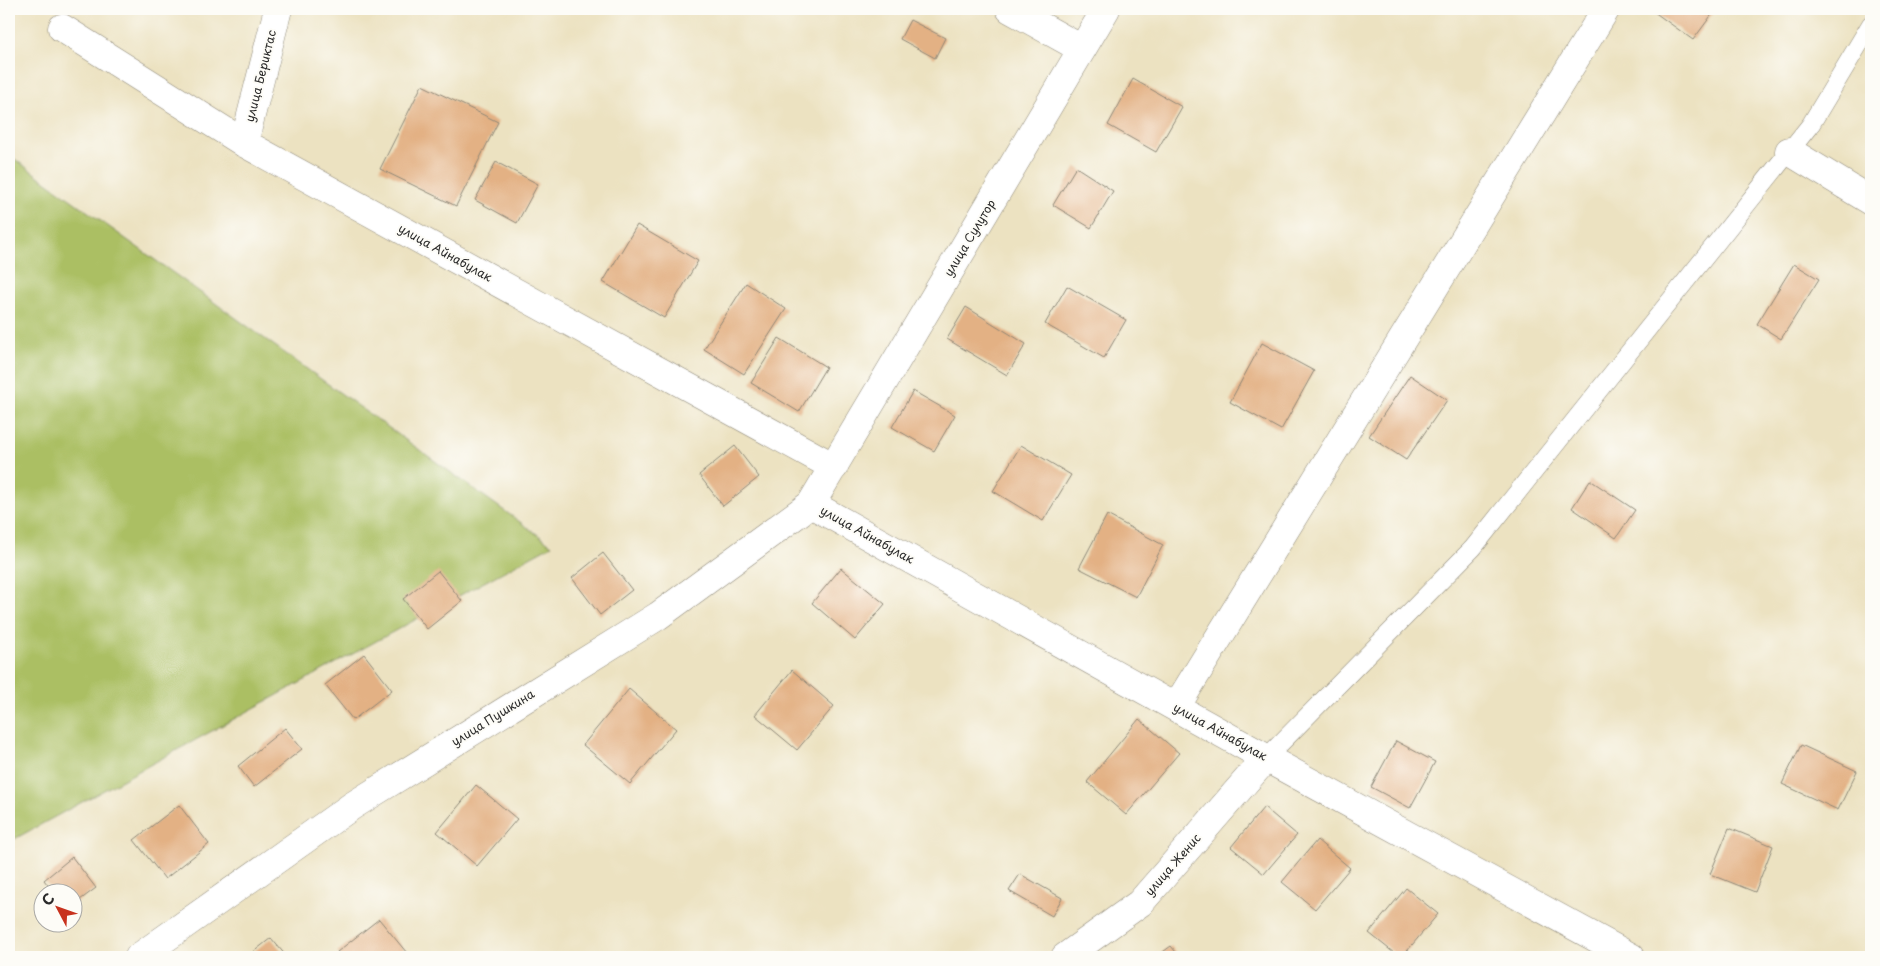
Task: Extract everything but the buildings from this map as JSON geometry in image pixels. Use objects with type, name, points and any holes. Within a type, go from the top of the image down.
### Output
[{"type":"street","name":"улица Бериктас","points":[[244,143],[278,9]]},
{"type":"street","points":[[1010,9],[1082,49]]},
{"type":"street","name":"улица Сулутор","points":[[834,467],[1106,9]]},
{"type":"street","points":[[1176,707],[1606,9]]},
{"type":"street","name":"улица Айнабулак","points":[[62,28],[244,143],[834,467]]},
{"type":"street","points":[[1789,151],[1871,201]]},
{"type":"street","name":"улица Пушкина","points":[[139,957],[352,806],[658,616],[811,504],[834,467]]},
{"type":"street","name":"улица Айнабулак","points":[[811,504],[1266,758],[1631,957]]},
{"type":"street","name":"улица Женис","points":[[1065,957],[1140,903],[1266,758]]},
{"type":"lane","points":[[1266,758],[1473,548],[1811,124],[1871,24]]},
{"type":"green space","points":[[9,155],[552,545],[9,842]]}]
